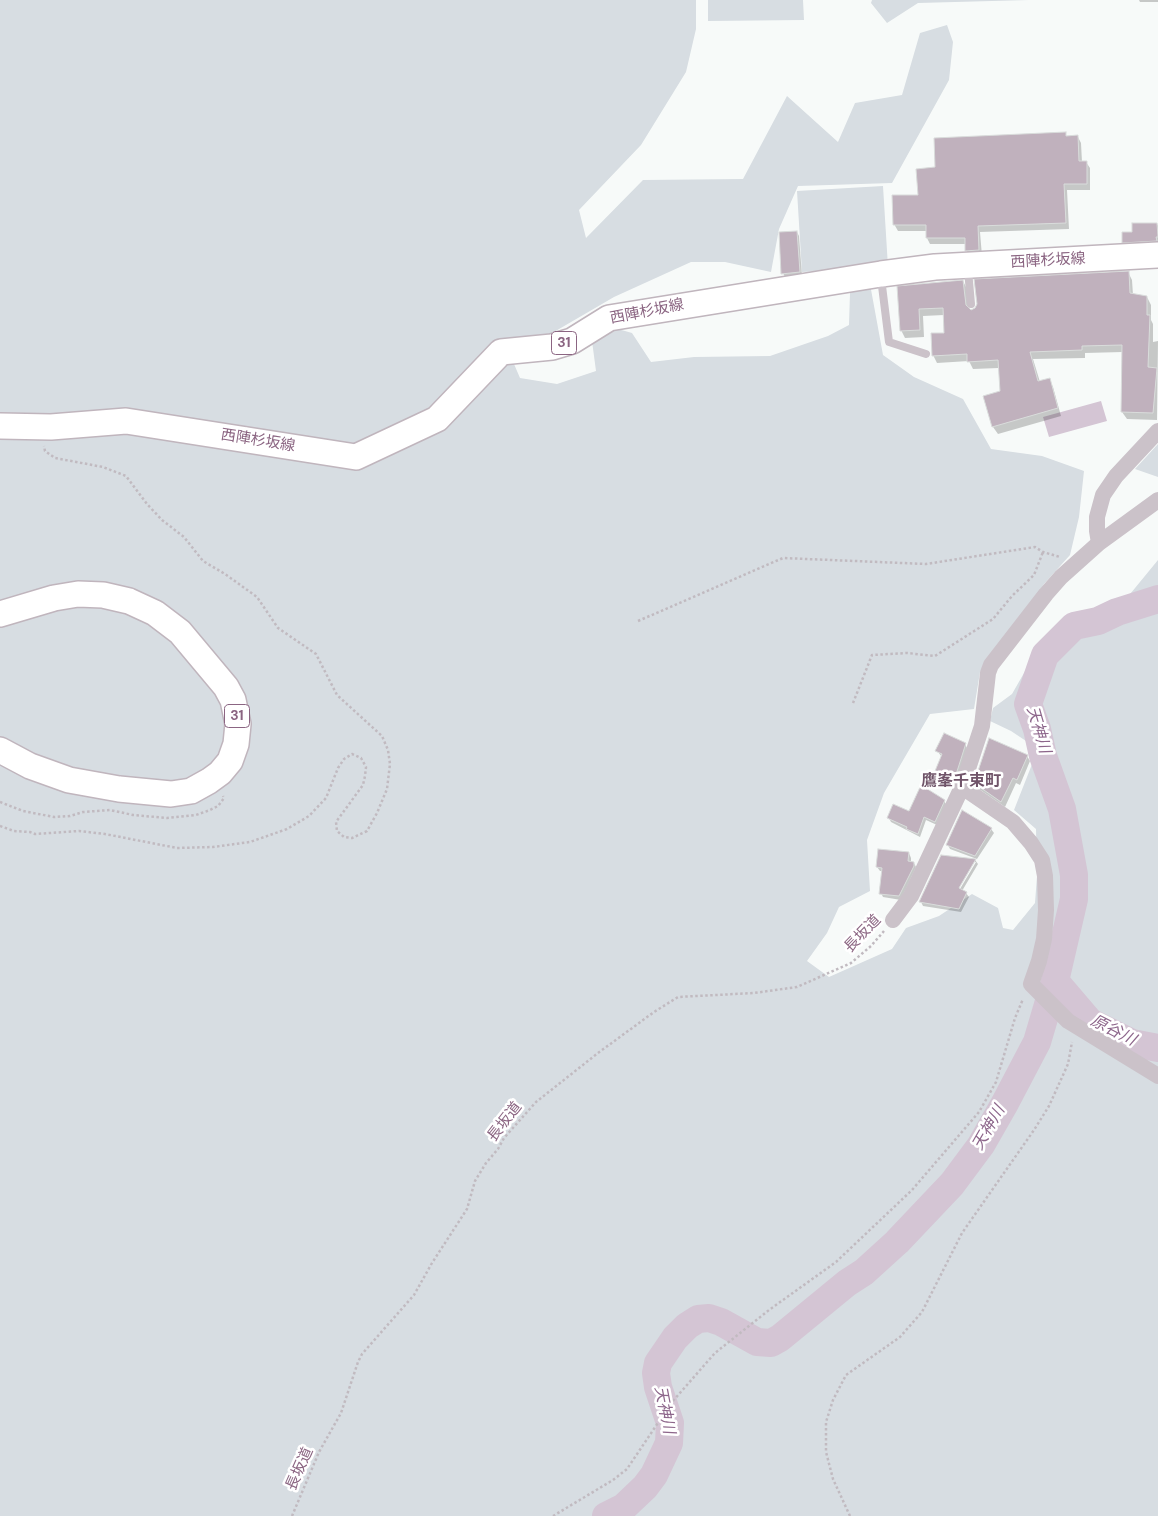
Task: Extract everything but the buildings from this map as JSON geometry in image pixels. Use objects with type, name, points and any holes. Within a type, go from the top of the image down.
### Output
[{"type":"main road","name":"西陣杉坂線","points":[[0,426],[51,427],[126,420],[356,457],[437,419],[501,352],[552,347],[572,341],[609,318],[881,274],[936,267],[1158,255]]},
{"type":"main road","name":"31","points":[[0,614],[54,598],[78,594],[103,595],[128,601],[155,613],[180,632],[226,687],[235,706],[238,724],[236,744],[230,762],[220,773],[191,791],[171,794],[119,789],[69,780],[30,766],[0,750]]},
{"type":"street","points":[[1099,543],[1097,531],[1098,517],[1103,495],[1116,476],[1158,431]]},
{"type":"street","points":[[893,920],[911,896],[962,788],[982,726],[988,673],[991,665],[1061,577],[1099,543],[1158,500]]},
{"type":"street","points":[[962,788],[1013,822],[1031,843],[1042,860],[1045,876],[1045,929],[1039,960],[1031,984],[1071,1023],[1158,1076]]},
{"type":"lane","points":[[968,265],[971,304]]},
{"type":"lane","points":[[881,274],[889,342],[926,354]]},
{"type":"path","points":[[638,621],[783,558],[926,564],[1035,547],[1043,552],[1078,563]]},
{"type":"path","points":[[853,703],[872,655],[907,654],[935,656],[993,619],[1012,596],[1034,575],[1043,552]]},
{"type":"path","name":"長坂道","points":[[292,1516],[319,1452],[341,1413],[362,1354],[414,1295],[467,1209],[470,1195],[479,1175],[504,1138],[528,1110],[598,1053],[678,997],[754,993],[797,987],[851,963],[871,946],[893,920]]},
{"type":"path","points":[[553,1516],[613,1480],[626,1469],[672,1402],[715,1353],[769,1310],[836,1262],[912,1190],[979,1112],[996,1082],[1015,1018],[1031,984]]},
{"type":"path","points":[[850,1516],[833,1479],[826,1452],[826,1422],[834,1400],[846,1375],[900,1337],[922,1312],[962,1233],[1049,1106],[1068,1064],[1071,1023]]},
{"type":"shaded area","points":[[0,0],[696,0],[696,29],[686,72],[641,145],[579,210],[586,238],[643,180],[743,179],[787,96],[838,142],[855,103],[902,95],[920,33],[947,25],[953,42],[949,80],[892,183],[798,186],[779,229],[771,272],[725,262],[691,262],[614,297],[511,357],[520,378],[557,384],[596,371],[592,341],[618,329],[632,333],[651,362],[694,357],[770,356],[828,336],[849,325],[850,293],[870,284],[883,355],[914,377],[963,399],[991,449],[1042,456],[1084,471],[1079,517],[1070,555],[1044,584],[980,672],[974,709],[930,714],[884,793],[867,840],[870,891],[839,907],[827,933],[807,961],[829,977],[892,949],[906,928],[939,916],[972,894],[998,908],[1003,928],[1013,930],[1035,903],[1037,876],[1036,829],[1014,810],[1038,749],[1011,731],[990,721],[993,708],[1012,694],[1028,666],[1059,626],[1126,599],[1158,560],[1158,1516],[0,1516]]},
{"type":"shaded area","points":[[708,0],[803,0],[804,20],[708,21]]},
{"type":"shaded area","points":[[872,0],[1029,0],[918,3],[887,23],[871,3]]},
{"type":"shaded area","points":[[883,186],[888,267],[802,272],[797,191]]},
{"type":"shaded area","points":[[1101,401],[1107,421],[1049,437],[1043,417]]},
{"type":"shaded area","points":[[1158,444],[1158,477],[1135,469]]},
{"type":"waterway","name":"天神川","points":[[606,1516],[624,1507],[645,1487],[654,1475],[669,1443],[670,1423],[658,1387],[656,1373],[658,1363],[675,1338],[687,1326],[698,1319],[709,1318],[721,1322],[757,1342],[771,1343],[780,1338],[847,1283],[864,1272],[897,1242],[952,1184],[981,1145],[1037,1042],[1055,981],[1074,899],[1074,875],[1062,809],[1043,756],[1037,729],[1028,704],[1045,655],[1074,626],[1098,621],[1117,612],[1158,599]]},
{"type":"waterway","name":"原谷川","points":[[1055,981],[1090,1022],[1132,1043],[1158,1048]]},
{"type":"district","name":"鷹峯千束町","points":[[961,782]]}]
